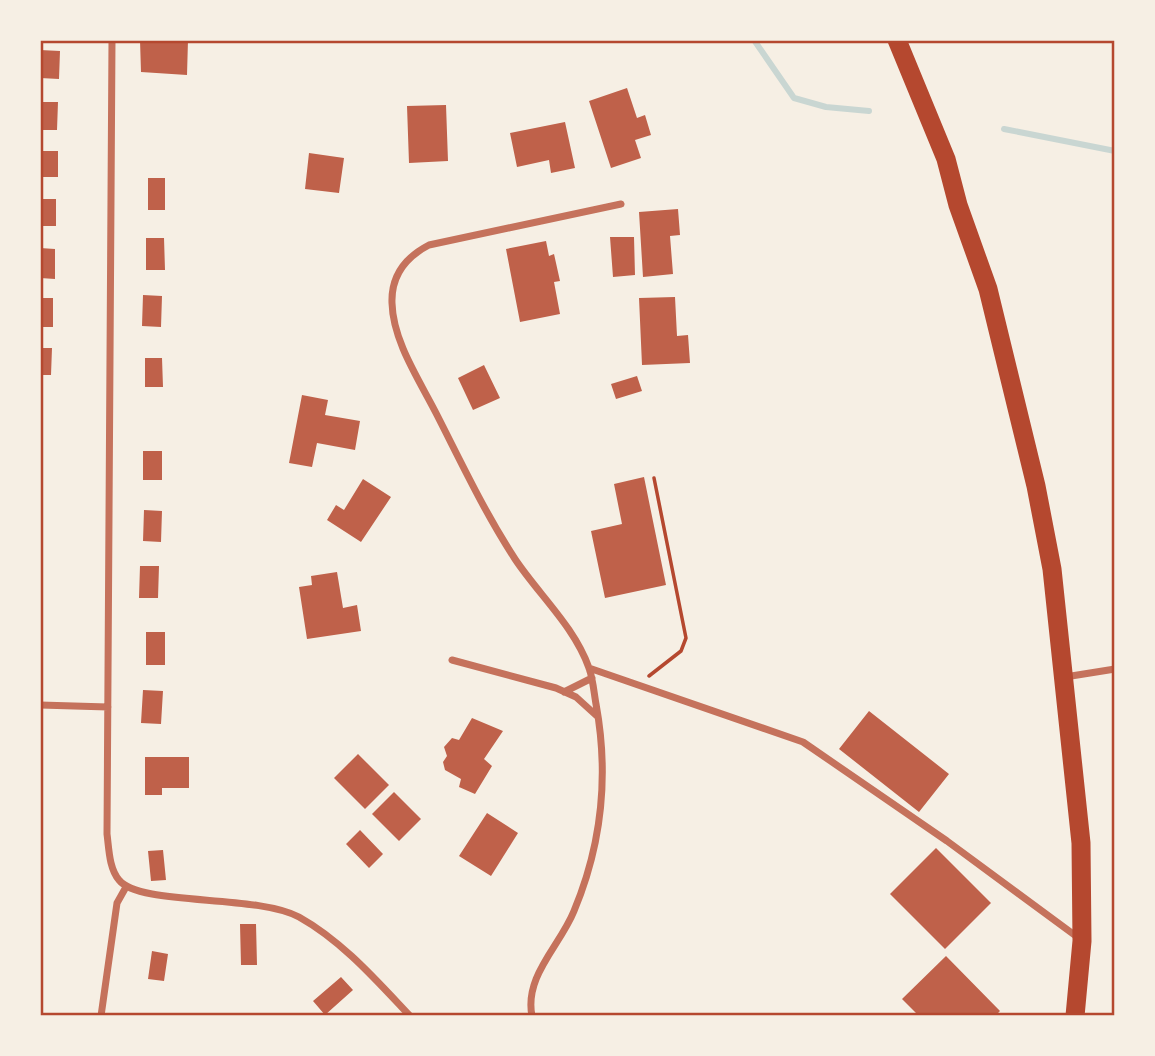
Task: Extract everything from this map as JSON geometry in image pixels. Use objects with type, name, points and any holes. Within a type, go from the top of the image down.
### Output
[{"type":"highway","points":[[897,40],[946,159],[958,205],[988,289],[1036,486],[1052,569],[1081,843],[1083,942],[1075,1016]]},
{"type":"street","points":[[112,40],[107,834],[113,870],[126,887],[150,895],[262,904],[299,917],[356,959],[410,1016]]},
{"type":"street","points":[[532,1016],[529,1003],[532,987],[573,913],[601,820],[605,758],[592,678],[576,642],[514,557],[476,492],[399,336],[392,302],[398,274],[409,255],[429,245],[621,204]]},
{"type":"street","points":[[452,660],[564,692],[576,697],[599,717]]},
{"type":"street","points":[[589,668],[803,742],[947,841],[1083,942]]},
{"type":"street","points":[[1065,677],[1115,669]]},
{"type":"street","points":[[564,692],[592,678]]},
{"type":"street","points":[[40,705],[108,707]]},
{"type":"street","points":[[101,1016],[117,903],[126,887]]},
{"type":"path","points":[[639,684],[681,651],[685,638],[654,478]]},
{"type":"building","points":[[140,40],[188,40],[187,75],[141,72]]},
{"type":"building","points":[[40,50],[60,51],[59,79],[40,78]]},
{"type":"building","points":[[627,88],[637,118],[645,115],[651,135],[635,140],[641,158],[611,168],[589,101]]},
{"type":"building","points":[[40,102],[58,102],[57,130],[40,130]]},
{"type":"building","points":[[446,105],[448,161],[409,163],[407,106]]},
{"type":"building","points":[[565,122],[575,168],[551,173],[549,160],[517,167],[510,133]]},
{"type":"building","points":[[40,151],[58,151],[58,177],[40,177]]},
{"type":"building","points":[[309,153],[344,158],[339,193],[305,189]]},
{"type":"building","points":[[148,178],[165,178],[165,210],[148,210]]},
{"type":"building","points":[[40,199],[56,199],[56,226],[40,226]]},
{"type":"building","points":[[678,209],[680,235],[670,236],[673,274],[643,277],[639,212]]},
{"type":"building","points":[[610,237],[634,237],[635,275],[613,277]]},
{"type":"building","points":[[146,238],[164,238],[165,270],[146,270]]},
{"type":"building","points":[[546,241],[549,256],[554,254],[560,281],[554,282],[560,314],[520,322],[506,249]]},
{"type":"building","points":[[40,248],[55,249],[55,279],[40,278]]},
{"type":"building","points":[[143,295],[162,296],[161,327],[142,326]]},
{"type":"building","points":[[675,297],[677,336],[688,335],[690,363],[642,365],[639,298]]},
{"type":"building","points":[[40,298],[53,298],[53,327],[40,327]]},
{"type":"building","points":[[40,348],[52,348],[51,375],[40,375]]},
{"type":"building","points":[[145,358],[162,358],[163,387],[145,387]]},
{"type":"building","points":[[484,365],[500,398],[473,410],[458,378]]},
{"type":"building","points":[[637,376],[642,391],[616,399],[611,384]]},
{"type":"building","points":[[302,395],[328,400],[325,415],[360,421],[355,450],[317,443],[312,467],[289,463]]},
{"type":"building","points":[[143,451],[162,451],[162,480],[143,480]]},
{"type":"building","points":[[644,477],[666,585],[605,598],[591,531],[622,524],[614,484]]},
{"type":"building","points":[[363,479],[391,497],[361,542],[327,520],[336,505],[344,510]]},
{"type":"building","points":[[144,510],[162,511],[161,542],[143,541]]},
{"type":"building","points":[[140,566],[159,566],[158,598],[139,598]]},
{"type":"building","points":[[337,572],[343,608],[357,605],[361,631],[307,639],[299,587],[312,585],[311,576]]},
{"type":"building","points":[[146,632],[165,632],[165,665],[146,665]]},
{"type":"building","points":[[143,690],[163,691],[161,724],[141,723]]},
{"type":"building","points":[[869,711],[949,774],[919,812],[839,749]]},
{"type":"building","points":[[472,718],[503,731],[484,759],[492,766],[475,794],[459,787],[461,779],[445,770],[443,762],[447,756],[444,747],[452,738],[459,740]]},
{"type":"building","points":[[358,754],[389,785],[365,809],[334,778]]},
{"type":"building","points":[[145,757],[189,757],[189,788],[162,788],[162,795],[145,795]]},
{"type":"building","points":[[394,792],[421,819],[399,841],[372,814]]},
{"type":"building","points":[[487,813],[518,833],[491,876],[459,856]]},
{"type":"building","points":[[360,830],[383,854],[369,868],[346,844]]},
{"type":"building","points":[[936,848],[991,903],[945,949],[890,894]]},
{"type":"building","points":[[163,850],[166,880],[151,881],[148,851]]},
{"type":"building","points":[[240,924],[256,924],[257,965],[241,965]]},
{"type":"building","points":[[152,951],[168,954],[164,981],[148,979]]},
{"type":"building","points":[[946,956],[1000,1011],[995,1016],[919,1016],[902,999]]},
{"type":"building","points":[[341,977],[353,990],[325,1015],[313,1001]]},
{"type":"waterway","points":[[754,40],[794,98],[826,107],[869,111]]},
{"type":"waterway","points":[[1004,129],[1115,151]]}]
